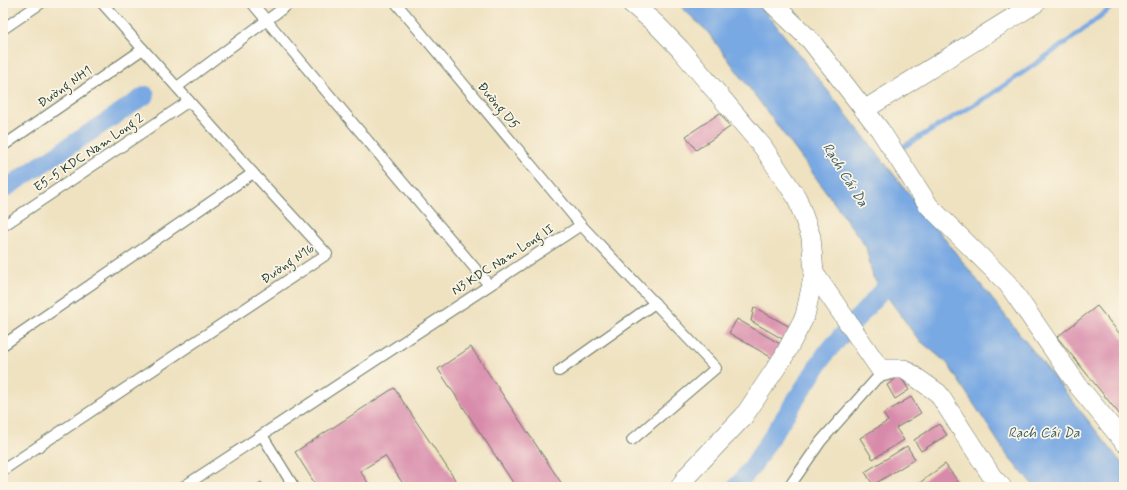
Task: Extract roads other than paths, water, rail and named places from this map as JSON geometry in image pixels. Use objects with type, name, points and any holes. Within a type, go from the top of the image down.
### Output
[{"type":"street","points":[[631,3],[657,25],[680,49],[763,147],[797,198],[811,237],[814,273],[805,316],[784,356],[744,416],[687,476],[680,487]]},
{"type":"street","points":[[772,3],[811,41],[880,130],[929,206],[1008,284],[1079,387],[1124,442]]},
{"type":"street","points":[[864,110],[1036,3]]},
{"type":"street","points":[[814,273],[880,369],[904,369],[938,393],[993,478],[1002,487]]},
{"type":"lane","points":[[3,29],[41,3]]},
{"type":"lane","name":"Đường N16","points":[[3,470],[327,254],[102,3]]},
{"type":"lane","points":[[252,3],[489,285]]},
{"type":"lane","points":[[177,87],[290,3]]},
{"type":"lane","name":"Đường D5","points":[[396,3],[581,225]]},
{"type":"lane","name":"Đường NH1","points":[[3,146],[143,49]]},
{"type":"lane","name":"E5-5 KDC Nam Long 2","points":[[3,226],[189,101]]},
{"type":"lane","points":[[3,345],[253,173]]},
{"type":"lane","points":[[581,225],[716,368],[632,440]]},
{"type":"lane","name":"N3 KDC Nam Long II","points":[[183,487],[581,225]]},
{"type":"lane","points":[[559,371],[655,303]]},
{"type":"lane","points":[[789,487],[821,442],[877,378],[904,369]]},
{"type":"lane","points":[[262,435],[294,487]]},
{"type":"water","name":"Rạch Cái Da","points":[[677,3],[756,3],[771,19],[1124,466],[1124,487],[1035,487],[1009,458],[947,363],[918,339],[873,277],[866,247],[809,168],[707,31]]},
{"type":"waterway","points":[[898,150],[992,94],[1071,39],[1117,3]]},
{"type":"waterway","points":[[3,190],[146,95]]},
{"type":"waterway","points":[[736,487],[752,467],[826,353],[899,272]]}]
